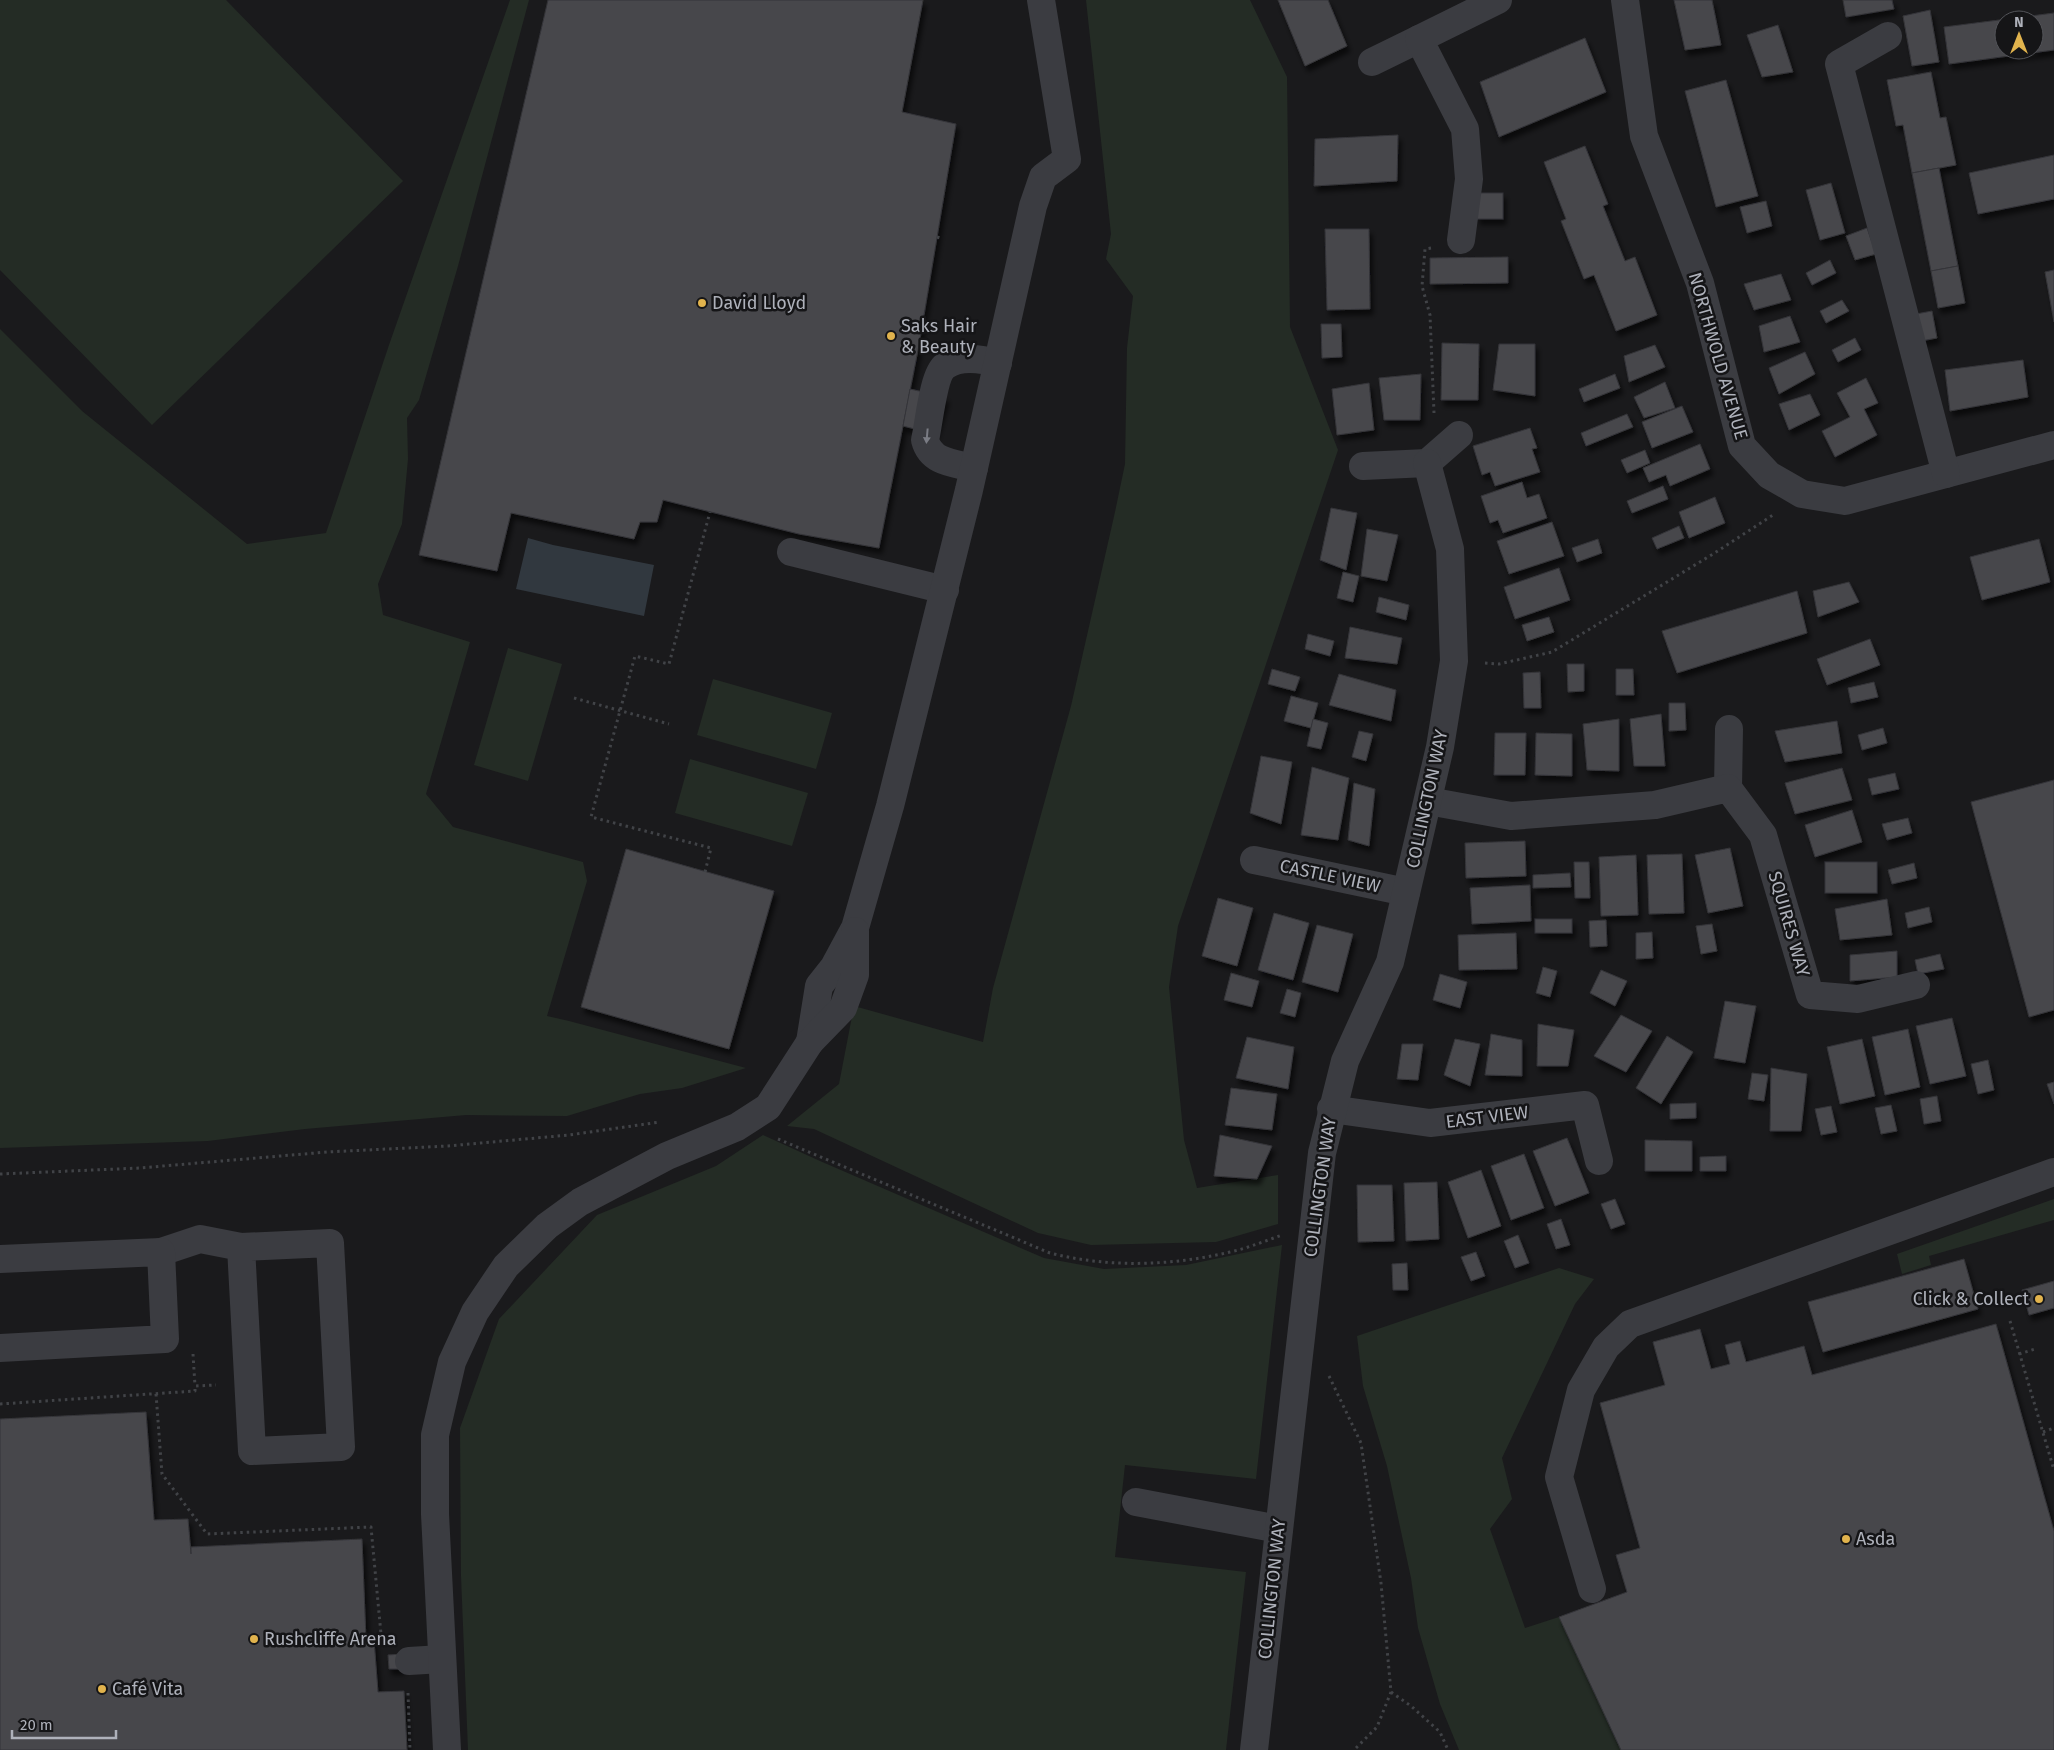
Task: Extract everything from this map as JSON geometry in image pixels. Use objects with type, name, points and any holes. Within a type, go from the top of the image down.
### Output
[{"type":"street","points":[[446,1750],[435,1514],[435,1435],[452,1362],[475,1312],[506,1266],[547,1226],[580,1202],[667,1156],[747,1122],[768,1107],[810,1042],[819,986],[834,967],[855,928],[890,806],[944,590],[974,468],[1033,206],[1043,177],[1067,159],[1042,0]]},
{"type":"street","points":[[1372,62],[1418,39],[1454,10],[1498,0]]},
{"type":"street","name":"NORTHWOLD AVENUE","points":[[1625,0],[1644,136],[1700,283],[1742,446],[1769,475],[1802,494],[1845,501],[2054,445]]},
{"type":"street","points":[[1888,36],[1839,64],[1946,474]]},
{"type":"street","points":[[1418,39],[1465,129],[1469,179],[1461,240]]},
{"type":"street","points":[[974,468],[938,459],[928,450],[925,440],[938,377],[945,366],[961,360],[979,359],[998,363]]},
{"type":"street","points":[[1363,466],[1427,463],[1459,435]]},
{"type":"street","name":"COLLINGTON WAY","points":[[1254,1750],[1322,1153],[1331,1110],[1345,1061],[1390,962],[1440,747],[1454,661],[1450,549],[1427,463]]},
{"type":"street","points":[[791,552],[944,590]]},
{"type":"street","points":[[1428,801],[1511,816],[1655,805],[1728,788],[1729,730]]},
{"type":"street","name":"SQUIRES WAY","points":[[1728,788],[1763,835],[1810,994],[1858,999],[1916,985]]},
{"type":"street","name":"CASTLE VIEW","points":[[1254,860],[1406,892]]},
{"type":"street","name":"EAST VIEW","points":[[1331,1110],[1430,1123],[1585,1106],[1599,1162]]},
{"type":"street","points":[[1592,1589],[1558,1477],[1581,1390],[1606,1348],[1630,1324],[2054,1172]]},
{"type":"street","points":[[0,1259],[161,1252],[200,1239],[241,1247],[330,1243],[341,1447],[252,1451],[241,1247]]},
{"type":"street","points":[[0,1348],[165,1339],[161,1252]]},
{"type":"street","points":[[1136,1502],[1279,1529]]},
{"type":"street","points":[[409,1661],[442,1659]]},
{"type":"path","points":[[936,237],[944,238]]},
{"type":"path","points":[[1427,463],[1434,428],[1430,315],[1422,286],[1425,250],[1461,240]]},
{"type":"path","points":[[1454,661],[1499,664],[1552,652],[1713,554],[1802,494]]},
{"type":"path","points":[[705,872],[711,848],[591,817],[635,656],[670,664],[710,512]]},
{"type":"path","points":[[574,698],[670,724]]},
{"type":"path","points":[[0,1174],[140,1168],[327,1152],[448,1146],[569,1136],[664,1122]]},
{"type":"path","points":[[747,1122],[770,1136],[1050,1253],[1076,1260],[1134,1264],[1181,1261],[1232,1252],[1314,1226]]},
{"type":"path","points":[[2010,1321],[2054,1470]]},
{"type":"path","points":[[1300,1346],[1324,1365],[1361,1443],[1381,1582],[1391,1692],[1377,1727],[1354,1750]]},
{"type":"path","points":[[0,1404],[195,1391],[193,1349]]},
{"type":"path","points":[[2019,1354],[2035,1349]]},
{"type":"path","points":[[195,1386],[248,1383]]},
{"type":"path","points":[[156,1394],[162,1474],[207,1534],[371,1527],[382,1651]]},
{"type":"path","points":[[2043,1432],[2054,1428]]},
{"type":"path","points":[[1391,1692],[1411,1706],[1440,1732],[1448,1750]]},
{"type":"path","points":[[408,1693],[410,1750]]},
{"type":"shaded area","points":[[0,0],[226,0],[403,181],[152,425],[0,270]]},
{"type":"shaded area","points":[[510,0],[529,0],[458,266],[419,400],[407,418],[408,459],[402,524],[378,584],[383,615],[470,642],[426,794],[453,827],[583,862],[587,881],[547,1016],[746,1068],[682,1088],[640,1094],[567,1116],[466,1115],[305,1129],[208,1141],[0,1148],[0,329],[82,411],[247,544],[326,533],[389,345]]},
{"type":"shaded area","points":[[1086,0],[1250,0],[1287,77],[1290,327],[1338,450],[1178,926],[1169,987],[1184,1140],[1197,1188],[1278,1175],[1278,1224],[1216,1242],[1091,1245],[1038,1233],[814,1129],[787,1126],[839,1084],[854,1006],[983,1042],[993,988],[1071,706],[1125,464],[1127,348],[1133,296],[1106,259],[1111,234]]},
{"type":"shaded area","points":[[528,538],[553,545],[654,565],[644,616],[516,589]]},
{"type":"shaded area","points":[[508,648],[562,664],[528,781],[474,765]]},
{"type":"shaded area","points":[[713,679],[832,713],[816,769],[697,735]]},
{"type":"shaded area","points":[[690,759],[808,793],[792,846],[675,813]]},
{"type":"shaded area","points":[[763,1135],[1044,1258],[1104,1269],[1186,1265],[1282,1245],[1256,1479],[1125,1465],[1115,1557],[1246,1572],[1226,1750],[468,1750],[461,1576],[460,1428],[499,1319],[597,1215],[716,1166]]},
{"type":"shaded area","points":[[2054,1199],[2054,1220],[1929,1256],[1931,1265],[1902,1274],[1897,1254]]},
{"type":"shaded area","points":[[1559,1268],[1594,1279],[1575,1304],[1502,1458],[1512,1499],[1490,1529],[1525,1628],[1559,1617],[1621,1750],[1459,1750],[1440,1704],[1418,1628],[1411,1578],[1387,1466],[1363,1386],[1357,1336]]},
{"type":"building","name":"David Lloyd","points":[[548,0],[923,0],[902,112],[956,124],[919,345],[879,548],[799,534],[663,500],[657,522],[640,522],[634,539],[511,513],[497,571],[419,555]]},
{"type":"building","points":[[1278,0],[1328,0],[1347,46],[1305,66]]},
{"type":"building","points":[[1674,0],[1712,0],[1721,45],[1685,50]]},
{"type":"building","points":[[1843,0],[1892,0],[1894,9],[1846,17]]},
{"type":"building","points":[[1930,10],[1939,62],[1912,66],[1903,16]]},
{"type":"building","points":[[2054,13],[2054,50],[2044,51],[2044,14]]},
{"type":"building","points":[[1994,21],[1994,58],[1949,64],[1944,27]]},
{"type":"building","points":[[1778,25],[1793,72],[1762,77],[1747,35]]},
{"type":"building","points":[[1585,38],[1606,92],[1499,137],[1480,82]]},
{"type":"building","points":[[1931,72],[1940,118],[1946,117],[1956,165],[1912,173],[1903,125],[1896,126],[1887,80]]},
{"type":"building","points":[[1726,80],[1758,196],[1716,207],[1685,91]]},
{"type":"building","points":[[1398,135],[1397,181],[1314,186],[1315,139]]},
{"type":"building","points":[[1585,146],[1608,204],[1603,206],[1625,261],[1635,257],[1657,315],[1616,331],[1594,275],[1584,279],[1561,221],[1566,219],[1544,162]]},
{"type":"building","points":[[2054,155],[2054,199],[1978,214],[1969,173]]},
{"type":"building","points":[[1939,168],[1958,266],[1931,271],[1912,173]]},
{"type":"building","points":[[1831,183],[1845,233],[1820,240],[1806,190]]},
{"type":"building","points":[[1477,193],[1503,193],[1503,219],[1477,219]]},
{"type":"building","points":[[1766,201],[1772,226],[1747,233],[1740,207]]},
{"type":"building","points":[[1867,228],[1876,254],[1855,260],[1846,236]]},
{"type":"building","points":[[1325,229],[1369,229],[1370,309],[1327,310]]},
{"type":"building","points":[[1508,257],[1508,283],[1430,284],[1430,258]]},
{"type":"building","points":[[1830,260],[1836,273],[1812,285],[1806,273]]},
{"type":"building","points":[[1958,266],[1965,303],[1938,308],[1931,271]]},
{"type":"building","points":[[2054,270],[2054,322],[2045,272]]},
{"type":"building","points":[[1781,274],[1791,300],[1754,310],[1744,284]]},
{"type":"building","points":[[1842,300],[1849,311],[1826,323],[1820,311]]},
{"type":"building","points":[[1932,311],[1937,338],[1921,341],[1916,314]]},
{"type":"building","points":[[1790,316],[1800,342],[1764,352],[1759,326]]},
{"type":"building","points":[[1321,324],[1341,324],[1342,357],[1322,358]]},
{"type":"building","points":[[1855,338],[1861,350],[1838,362],[1832,350]]},
{"type":"building","points":[[1442,343],[1479,344],[1478,400],[1441,400]]},
{"type":"building","points":[[1499,344],[1535,344],[1535,396],[1493,390]]},
{"type":"building","points":[[1655,345],[1665,367],[1629,382],[1624,356]]},
{"type":"building","points":[[1805,352],[1815,374],[1779,394],[1769,368]]},
{"type":"building","points":[[2023,360],[2028,397],[1950,411],[1945,370]]},
{"type":"building","points":[[1421,374],[1420,420],[1384,420],[1379,378]]},
{"type":"building","points":[[1615,374],[1620,388],[1584,402],[1579,389]]},
{"type":"building","points":[[1866,378],[1878,403],[1864,409],[1877,435],[1835,457],[1822,431],[1850,417],[1837,393]]},
{"type":"building","points":[[1665,382],[1675,408],[1644,418],[1634,397]]},
{"type":"building","points":[[1369,383],[1374,430],[1337,435],[1332,389]]},
{"type":"building","points":[[910,389],[946,397],[935,434],[903,426]]},
{"type":"building","points":[[1810,394],[1820,415],[1789,430],[1779,404]]},
{"type":"building","points":[[1682,406],[1693,432],[1652,448],[1642,422]]},
{"type":"building","points":[[1627,414],[1633,427],[1586,446],[1581,433]]},
{"type":"building","points":[[1530,428],[1537,448],[1532,449],[1540,472],[1495,486],[1490,472],[1482,475],[1473,446]]},
{"type":"building","points":[[1700,444],[1710,469],[1670,486],[1666,475],[1649,482],[1643,468]]},
{"type":"building","points":[[1645,450],[1650,463],[1627,473],[1621,460]]},
{"type":"building","points":[[1522,482],[1527,498],[1539,494],[1547,518],[1503,533],[1498,520],[1490,523],[1481,496]]},
{"type":"building","points":[[1663,486],[1668,499],[1632,513],[1627,501]]},
{"type":"building","points":[[1715,497],[1725,523],[1689,538],[1679,512]]},
{"type":"building","points":[[1331,508],[1357,513],[1346,570],[1320,560]]},
{"type":"building","points":[[1552,522],[1564,556],[1509,574],[1497,541]]},
{"type":"building","points":[[1679,526],[1684,538],[1657,549],[1652,538]]},
{"type":"building","points":[[1367,529],[1398,535],[1387,581],[1361,576]]},
{"type":"building","points":[[1598,539],[1602,553],[1577,562],[1572,548]]},
{"type":"building","points":[[2039,539],[2050,582],[1982,600],[1970,557]]},
{"type":"building","points":[[1559,568],[1570,600],[1515,619],[1504,587]]},
{"type":"building","points":[[1343,572],[1359,576],[1353,602],[1337,598]]},
{"type":"building","points":[[1849,582],[1859,602],[1818,617],[1813,591]]},
{"type":"building","points":[[1797,591],[1807,633],[1677,673],[1662,631]]},
{"type":"building","points":[[1379,597],[1409,605],[1406,620],[1376,612]]},
{"type":"building","points":[[1549,617],[1554,632],[1527,641],[1522,625]]},
{"type":"building","points":[[1350,627],[1402,638],[1397,664],[1345,658]]},
{"type":"building","points":[[1308,634],[1334,641],[1330,656],[1305,649]]},
{"type":"building","points":[[1870,639],[1880,665],[1827,685],[1817,659]]},
{"type":"building","points":[[1567,664],[1584,664],[1584,691],[1568,692]]},
{"type":"building","points":[[1272,669],[1300,677],[1295,691],[1268,684]]},
{"type":"building","points":[[1616,669],[1633,669],[1634,695],[1616,695]]},
{"type":"building","points":[[1540,672],[1541,708],[1524,708],[1523,673]]},
{"type":"building","points":[[1339,674],[1396,690],[1391,721],[1329,705]]},
{"type":"building","points":[[1874,682],[1878,697],[1851,703],[1848,688]]},
{"type":"building","points":[[1291,696],[1318,703],[1311,728],[1284,721]]},
{"type":"building","points":[[1669,703],[1685,703],[1686,730],[1669,731]]},
{"type":"building","points":[[1661,714],[1665,766],[1634,766],[1630,719]]},
{"type":"building","points":[[1313,719],[1328,723],[1321,749],[1307,746]]},
{"type":"building","points":[[1619,719],[1619,771],[1587,770],[1583,724]]},
{"type":"building","points":[[1837,721],[1842,753],[1785,762],[1775,731]]},
{"type":"building","points":[[1883,728],[1887,743],[1862,750],[1858,735]]},
{"type":"building","points":[[1359,731],[1373,734],[1366,761],[1352,757]]},
{"type":"building","points":[[1495,733],[1526,733],[1525,775],[1494,775]]},
{"type":"building","points":[[1536,733],[1572,734],[1572,776],[1535,775]]},
{"type":"building","points":[[1261,756],[1292,762],[1281,824],[1250,813]]},
{"type":"building","points":[[1312,767],[1349,778],[1338,840],[1301,835]]},
{"type":"building","points":[[1842,768],[1852,800],[1795,814],[1785,783]]},
{"type":"building","points":[[1895,773],[1899,789],[1872,795],[1868,779]]},
{"type":"building","points":[[2054,780],[2054,1010],[2029,1017],[1971,802]]},
{"type":"building","points":[[1354,783],[1375,789],[1369,846],[1348,840]]},
{"type":"building","points":[[1852,810],[1862,842],[1815,857],[1805,825]]},
{"type":"building","points":[[1908,818],[1912,833],[1887,840],[1882,824]]},
{"type":"building","points":[[1525,841],[1526,876],[1466,878],[1465,843]]},
{"type":"building","points":[[1730,848],[1743,906],[1708,913],[1695,855]]},
{"type":"building","points":[[626,849],[774,891],[729,1049],[581,1007]]},
{"type":"building","points":[[1682,854],[1684,913],[1649,914],[1647,855]]},
{"type":"building","points":[[1636,855],[1638,915],[1601,916],[1599,857]]},
{"type":"building","points":[[1574,862],[1589,862],[1590,898],[1575,898]]},
{"type":"building","points":[[1825,862],[1877,862],[1877,893],[1825,893]]},
{"type":"building","points":[[1914,863],[1917,878],[1892,884],[1888,870]]},
{"type":"building","points":[[1570,873],[1571,887],[1533,888],[1533,875]]},
{"type":"building","points":[[1530,885],[1531,921],[1472,924],[1470,888]]},
{"type":"building","points":[[1218,898],[1253,908],[1237,966],[1202,956]]},
{"type":"building","points":[[1887,899],[1892,935],[1840,940],[1835,909]]},
{"type":"building","points":[[1929,907],[1932,922],[1908,928],[1905,913]]},
{"type":"building","points":[[1274,913],[1309,923],[1293,980],[1258,970]]},
{"type":"building","points":[[1535,919],[1572,919],[1572,933],[1535,933]]},
{"type":"building","points":[[1606,920],[1607,946],[1590,947],[1589,921]]},
{"type":"building","points":[[1712,924],[1717,951],[1701,954],[1696,926]]},
{"type":"building","points":[[1317,925],[1353,934],[1338,992],[1302,982]]},
{"type":"building","points":[[1652,932],[1653,958],[1636,959],[1636,933]]},
{"type":"building","points":[[1516,933],[1517,969],[1459,970],[1458,935]]},
{"type":"building","points":[[1897,951],[1897,977],[1850,981],[1850,955]]},
{"type":"building","points":[[1940,954],[1944,969],[1918,974],[1915,960]]},
{"type":"building","points":[[1543,967],[1557,971],[1550,997],[1536,993]]},
{"type":"building","points":[[1601,970],[1627,981],[1615,1006],[1590,993]]},
{"type":"building","points":[[1231,973],[1259,981],[1252,1007],[1224,1000]]},
{"type":"building","points":[[1440,974],[1467,982],[1460,1008],[1433,1000]]},
{"type":"building","points":[[1287,989],[1301,993],[1295,1017],[1280,1013]]},
{"type":"building","points":[[1725,1001],[1756,1006],[1745,1063],[1714,1058]]},
{"type":"building","points":[[1621,1015],[1652,1031],[1626,1072],[1594,1056]]},
{"type":"building","points":[[1952,1018],[1966,1076],[1930,1084],[1916,1026]]},
{"type":"building","points":[[1538,1024],[1574,1030],[1568,1066],[1537,1066]]},
{"type":"building","points":[[1908,1029],[1920,1087],[1885,1095],[1872,1037]]},
{"type":"building","points":[[1491,1034],[1522,1040],[1522,1076],[1485,1075]]},
{"type":"building","points":[[1667,1036],[1693,1052],[1661,1104],[1636,1088]]},
{"type":"building","points":[[1247,1037],[1294,1047],[1288,1089],[1236,1078]]},
{"type":"building","points":[[1455,1039],[1480,1044],[1470,1086],[1444,1075]]},
{"type":"building","points":[[1862,1039],[1875,1096],[1840,1104],[1827,1047]]},
{"type":"building","points":[[1402,1044],[1423,1044],[1418,1080],[1397,1079]]},
{"type":"building","points":[[1988,1060],[1994,1090],[1978,1094],[1971,1064]]},
{"type":"building","points":[[1771,1068],[1807,1074],[1801,1131],[1770,1131]]},
{"type":"building","points":[[1752,1073],[1768,1075],[1764,1101],[1748,1099]]},
{"type":"building","points":[[2054,1082],[2054,1104],[2047,1084]]},
{"type":"building","points":[[1231,1088],[1277,1094],[1272,1130],[1225,1125]]},
{"type":"building","points":[[1937,1096],[1941,1121],[1924,1124],[1920,1099]]},
{"type":"building","points":[[1696,1103],[1696,1118],[1670,1119],[1670,1104]]},
{"type":"building","points":[[1891,1105],[1897,1131],[1881,1134],[1875,1108]]},
{"type":"building","points":[[1831,1106],[1837,1132],[1821,1135],[1815,1109]]},
{"type":"building","points":[[1220,1135],[1272,1146],[1257,1179],[1214,1176]]},
{"type":"building","points":[[1567,1138],[1589,1193],[1555,1206],[1533,1151]]},
{"type":"building","points":[[1645,1140],[1692,1141],[1692,1171],[1645,1171]]},
{"type":"building","points":[[1524,1154],[1544,1208],[1511,1220],[1491,1166]]},
{"type":"building","points":[[1726,1156],[1726,1171],[1700,1171],[1700,1157]]},
{"type":"building","points":[[1481,1170],[1501,1226],[1468,1238],[1448,1182]]},
{"type":"building","points":[[1437,1182],[1439,1239],[1406,1241],[1404,1183]]},
{"type":"building","points":[[1357,1185],[1392,1185],[1394,1241],[1358,1242]]},
{"type":"building","points":[[1615,1199],[1625,1224],[1611,1229],[1601,1204]]},
{"type":"building","points":[[1561,1219],[1570,1245],[1556,1249],[1547,1224]]},
{"type":"building","points":[[1518,1235],[1529,1263],[1515,1268],[1504,1241]]},
{"type":"building","points":[[1476,1252],[1485,1276],[1471,1281],[1461,1257]]},
{"type":"building","points":[[1964,1259],[1978,1309],[1823,1352],[1808,1302]]},
{"type":"building","points":[[1407,1263],[1408,1290],[1393,1290],[1392,1264]]},
{"type":"building","name":"Click & Collect","points":[[2054,1281],[2054,1308],[2029,1315],[2022,1290]]},
{"type":"building","name":"Asda","points":[[1996,1324],[2054,1531],[2054,1750],[1621,1750],[1559,1617],[1627,1592],[1616,1555],[1640,1548],[1600,1403],[1665,1385],[1653,1342],[1700,1329],[1711,1369],[1730,1364],[1725,1345],[1740,1341],[1746,1362],[1804,1346],[1812,1375]]},
{"type":"building","name":"Rushcliffe Arena","points":[[146,1412],[154,1520],[188,1519],[191,1554],[191,1547],[362,1539],[366,1640],[374,1640],[378,1692],[404,1691],[407,1750],[0,1750],[0,1419]]},
{"type":"building","points":[[402,1654],[402,1669],[389,1669],[388,1655]]},
{"type":"place","name":"David Lloyd","points":[[702,303]]},
{"type":"place","name":"Saks Hair & Beauty","points":[[891,336]]},
{"type":"place","name":"Click & Collect","points":[[2039,1299]]},
{"type":"place","name":"Asda","points":[[1846,1539]]},
{"type":"place","name":"Rushcliffe Arena","points":[[254,1639]]},
{"type":"place","name":"Café Vita","points":[[102,1689]]}]
